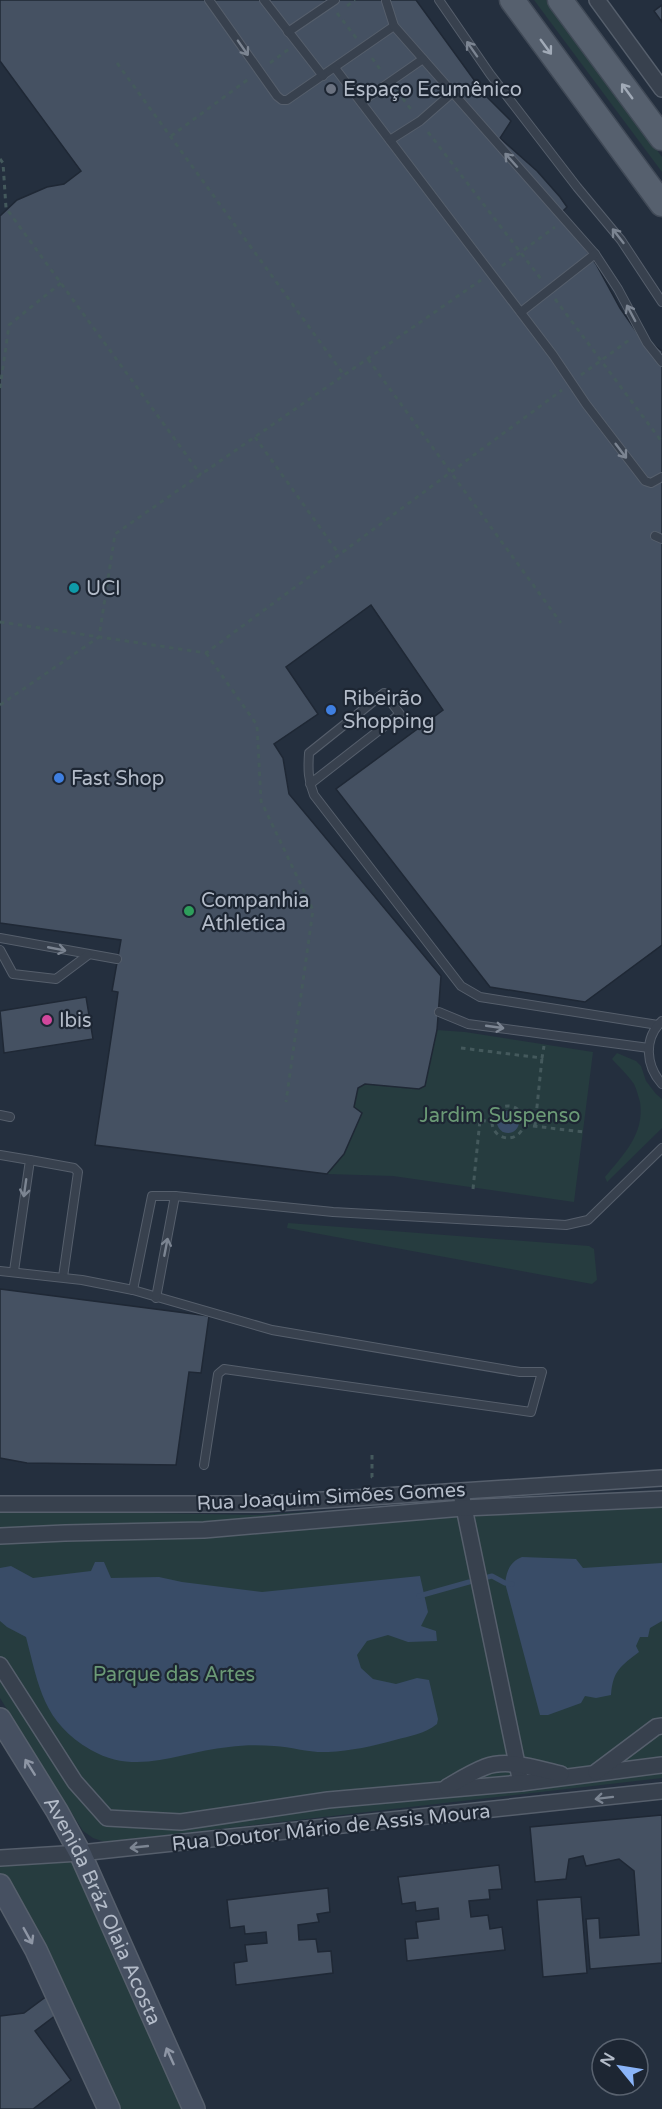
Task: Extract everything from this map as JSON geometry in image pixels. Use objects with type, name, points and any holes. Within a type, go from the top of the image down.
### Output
[{"type":"main road","points":[[512,0],[662,204]]},
{"type":"main road","points":[[560,0],[662,138]]},
{"type":"street","points":[[597,0],[662,89]]},
{"type":"street","name":"Rua Joaquim Simões Gomes","points":[[0,1504],[262,1504],[662,1478]]},
{"type":"street","points":[[460,1490],[521,1783]]},
{"type":"street","points":[[0,1536],[204,1530],[463,1508],[662,1499]]},
{"type":"street","points":[[0,1665],[75,1782],[107,1818],[182,1822],[328,1800],[521,1783],[662,1765]]},
{"type":"street","name":"Avenida Bráz Olaia Acosta","points":[[0,1719],[80,1853],[194,2109]]},
{"type":"street","points":[[594,1773],[656,1727],[662,1726]]},
{"type":"street","points":[[442,1790],[486,1766],[517,1765],[571,1776]]},
{"type":"street","name":"Rua Doutor Mário de Assis Moura","points":[[0,1858],[80,1853],[662,1791]]},
{"type":"street","points":[[0,1885],[36,1950],[109,2109]]},
{"type":"lane","points":[[209,0],[282,100],[287,100],[394,26]]},
{"type":"lane","points":[[264,0],[323,76]]},
{"type":"lane","points":[[439,0],[490,74],[621,240],[662,302]]},
{"type":"lane","points":[[386,1],[394,26],[595,254],[618,289],[647,343],[662,362]]},
{"type":"lane","points":[[288,32],[332,2]]},
{"type":"lane","points":[[361,102],[423,59]]},
{"type":"lane","points":[[335,68],[521,312],[586,404],[645,481],[651,483],[662,477]]},
{"type":"lane","points":[[390,140],[420,121],[452,93]]},
{"type":"lane","points":[[521,312],[595,254]]},
{"type":"lane","points":[[310,784],[400,714],[384,693],[309,753],[308,773],[310,784],[314,795],[461,986],[480,997],[660,1023],[651,1036],[648,1048],[649,1062],[655,1076],[662,1084]]},
{"type":"lane","points":[[0,938],[117,959]]},
{"type":"lane","points":[[0,950],[13,974],[56,980],[88,955]]},
{"type":"lane","points":[[439,1012],[468,1024],[648,1048]]},
{"type":"lane","points":[[0,1115],[10,1117]]},
{"type":"lane","points":[[133,1290],[152,1196],[176,1196],[333,1212],[566,1225],[588,1220],[662,1148]]},
{"type":"lane","points":[[0,1155],[74,1168],[78,1172],[63,1277]]},
{"type":"lane","points":[[14,1271],[30,1160]]},
{"type":"lane","points":[[156,1298],[176,1196]]},
{"type":"lane","points":[[0,1266],[14,1271]]},
{"type":"lane","points":[[0,1270],[63,1277],[133,1290],[272,1330],[436,1359],[520,1372],[542,1372],[531,1412],[224,1369],[218,1374],[204,1465]]},
{"type":"path","points":[[332,2],[662,442]]},
{"type":"path","points":[[117,63],[344,375]]},
{"type":"path","points":[[0,159],[3,163],[6,208],[201,475]]},
{"type":"path","points":[[0,705],[99,637],[116,534],[565,220]]},
{"type":"path","points":[[0,388],[9,325],[61,283]]},
{"type":"path","points":[[0,622],[206,653],[638,334]]},
{"type":"path","points":[[368,359],[561,623]]},
{"type":"path","points":[[255,437],[339,555]]},
{"type":"path","points":[[206,653],[257,725],[261,801],[313,910],[286,1102]]},
{"type":"path","points":[[534,1126],[544,1044]]},
{"type":"path","points":[[460,1048],[542,1058]]},
{"type":"path","points":[[509,1107],[519,1110],[524,1125],[516,1136],[507,1138],[495,1131],[492,1122],[496,1112],[509,1107]]},
{"type":"path","points":[[428,1112],[492,1122]]},
{"type":"path","points":[[472,1189],[480,1120]]},
{"type":"path","points":[[524,1125],[584,1132]]},
{"type":"path","points":[[372,1455],[372,1477],[376,1479]]},
{"type":"green space","points":[[534,0],[546,0],[662,157],[662,172]]},
{"type":"green space","name":"Jardim Suspenso","points":[[437,1030],[465,1032],[593,1052],[574,1202],[393,1176],[327,1174],[344,1154],[362,1113],[354,1107],[358,1088],[365,1084],[419,1089],[424,1086]]},
{"type":"green space","points":[[617,1053],[636,1061],[641,1066],[646,1081],[662,1099],[662,1128],[607,1182],[605,1177],[636,1134],[641,1114],[634,1084],[612,1059]]},
{"type":"green space","points":[[288,1223],[589,1246],[594,1249],[597,1280],[592,1284],[287,1228]]},
{"type":"green space","name":"Parque das Artes","points":[[662,1491],[662,1778],[105,1842],[83,1831],[0,1698],[0,1510],[256,1515]]},
{"type":"green space","points":[[80,1853],[191,2109],[108,2109],[0,1888],[0,1858]]},
{"type":"water","points":[[508,1111],[516,1114],[519,1122],[516,1130],[508,1133],[500,1130],[497,1122],[500,1114]]},
{"type":"water","points":[[522,1557],[576,1559],[583,1568],[662,1563],[662,1621],[650,1628],[648,1637],[640,1637],[636,1646],[639,1652],[619,1669],[611,1695],[596,1698],[585,1696],[581,1703],[548,1715],[540,1715],[505,1583],[510,1567]]},
{"type":"water","points":[[95,1562],[104,1562],[111,1578],[159,1577],[262,1592],[420,1576],[428,1612],[421,1626],[436,1631],[437,1641],[408,1642],[388,1635],[367,1641],[357,1655],[361,1668],[373,1679],[396,1684],[417,1678],[429,1680],[438,1719],[437,1724],[411,1736],[337,1751],[321,1752],[274,1746],[245,1746],[211,1749],[143,1762],[108,1758],[91,1750],[62,1728],[45,1702],[26,1637],[0,1621],[0,1568],[11,1566],[33,1578],[91,1571]]},
{"type":"building","name":"Ribeirão Shopping","points":[[0,0],[416,0],[485,95],[511,121],[500,138],[537,171],[560,197],[567,207],[562,212],[565,220],[596,264],[620,308],[638,334],[662,351],[662,945],[585,1002],[490,987],[336,789],[443,710],[371,605],[286,667],[318,714],[274,744],[283,758],[289,794],[441,976],[437,1030],[425,1086],[419,1089],[365,1084],[358,1088],[354,1107],[362,1113],[344,1154],[327,1174],[95,1145],[118,992],[112,991],[121,940],[0,923],[0,216],[17,200],[47,187],[64,184],[81,171],[0,61]]},
{"type":"building","points":[[662,5],[662,22],[654,11]]},
{"type":"building","points":[[86,997],[93,1039],[4,1053],[0,1011]]},
{"type":"building","points":[[0,1289],[209,1316],[201,1373],[189,1372],[176,1465],[27,1463],[0,1458]]},
{"type":"building","points":[[662,1815],[662,1963],[590,1969],[586,1919],[599,1918],[600,1938],[639,1935],[634,1871],[619,1859],[586,1866],[583,1856],[569,1859],[566,1879],[535,1882],[530,1827]]},
{"type":"building","points":[[499,1865],[502,1889],[489,1890],[490,1899],[469,1901],[471,1917],[488,1915],[490,1929],[502,1927],[505,1950],[407,1961],[405,1939],[418,1938],[416,1922],[439,1919],[438,1908],[416,1911],[415,1902],[402,1904],[398,1877]]},
{"type":"building","points":[[328,1888],[330,1912],[317,1914],[319,1922],[298,1925],[299,1940],[316,1939],[318,1952],[331,1951],[333,1973],[236,1985],[234,1963],[247,1961],[245,1945],[267,1943],[266,1932],[245,1934],[244,1926],[230,1928],[227,1900]]},
{"type":"building","points":[[581,1897],[587,1973],[543,1977],[537,1900]]},
{"type":"building","points":[[47,1996],[56,2015],[35,2031],[71,2080],[33,2109],[0,2109],[0,2016],[24,2013]]},
{"type":"waterway","points":[[488,1577],[492,1576],[512,1584]]},
{"type":"waterway","points":[[419,1596],[469,1582]]},
{"type":"place","name":"Espaço Ecumênico","points":[[331,89]]},
{"type":"place","name":"UCI","points":[[74,588]]},
{"type":"place","name":"Ribeirão Shopping","points":[[331,710]]},
{"type":"place","name":"Fast Shop","points":[[59,778]]},
{"type":"place","name":"Companhia Athletica","points":[[189,911]]},
{"type":"place","name":"Ibis","points":[[47,1020]]}]
